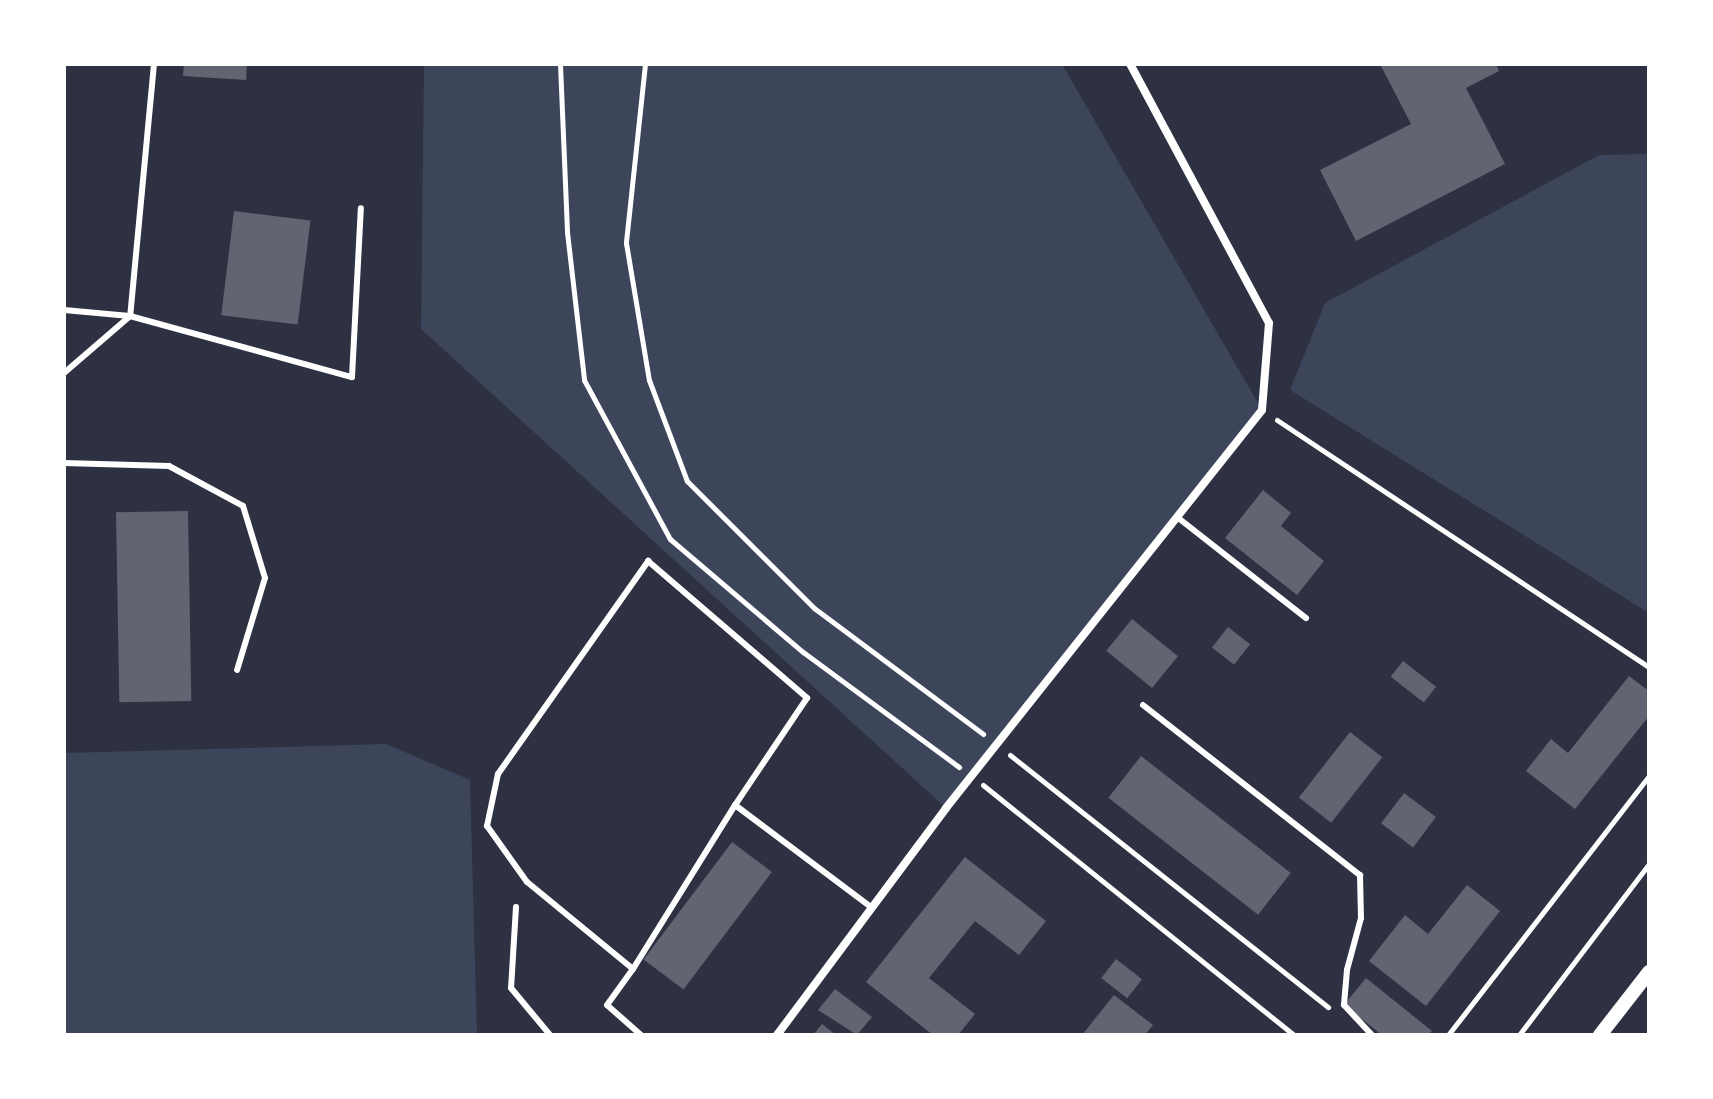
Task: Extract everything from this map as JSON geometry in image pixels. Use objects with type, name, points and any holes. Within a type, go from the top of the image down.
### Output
[{"type":"street","points":[[777,1035],[998,745],[1262,410],[1269,323],[1130,64]]},
{"type":"street","points":[[1600,1035],[1649,972]]},
{"type":"lane","points":[[64,373],[130,316],[154,64]]},
{"type":"lane","points":[[64,310],[130,316],[352,377],[361,208]]},
{"type":"lane","points":[[64,463],[169,466],[243,506],[265,578],[237,670]]},
{"type":"lane","points":[[1177,517],[1306,618]]},
{"type":"lane","points":[[633,969],[527,882],[487,826],[498,774],[648,561],[807,698],[735,805],[633,969],[607,1005],[641,1035]]},
{"type":"lane","points":[[1143,705],[1360,875],[1361,918],[1347,970],[1344,1005],[1372,1035]]},
{"type":"lane","points":[[735,805],[872,908]]},
{"type":"lane","points":[[516,907],[511,988],[550,1035]]},
{"type":"path","points":[[560,64],[567,232],[584,380],[670,539],[803,652],[974,777],[1294,1035]]},
{"type":"path","points":[[645,64],[626,243],[649,380],[687,481],[814,608],[998,745],[1339,1016]]},
{"type":"path","points":[[1262,410],[1649,667]]},
{"type":"path","points":[[1448,1035],[1649,776]]},
{"type":"path","points":[[1519,1035],[1649,864]]},
{"type":"shaded area","points":[[424,64],[1062,64],[1262,410],[946,808],[421,329]]},
{"type":"shaded area","points":[[1649,154],[1649,613],[1290,390],[1325,303],[1599,155]]},
{"type":"shaded area","points":[[386,744],[470,780],[477,1035],[64,1035],[64,753]]},
{"type":"building","points":[[184,64],[247,64],[246,80],[183,76]]},
{"type":"building","points":[[1380,64],[1496,64],[1499,71],[1466,88],[1505,164],[1356,241],[1320,170],[1411,124]]},
{"type":"building","points":[[234,211],[310,220],[298,325],[221,315]]},
{"type":"building","points":[[1263,490],[1291,513],[1281,526],[1324,561],[1297,595],[1225,538]]},
{"type":"building","points":[[188,511],[191,701],[119,702],[116,512]]},
{"type":"building","points":[[1132,619],[1178,656],[1152,688],[1106,651]]},
{"type":"building","points":[[1228,627],[1250,644],[1234,665],[1212,647]]},
{"type":"building","points":[[1403,661],[1436,687],[1424,703],[1391,677]]},
{"type":"building","points":[[1629,676],[1649,691],[1649,716],[1575,809],[1526,771],[1551,739],[1568,753]]},
{"type":"building","points":[[1350,732],[1382,757],[1331,823],[1299,797]]},
{"type":"building","points":[[1141,756],[1291,873],[1258,915],[1108,798]]},
{"type":"building","points":[[1404,793],[1436,817],[1413,847],[1381,823]]},
{"type":"building","points":[[732,842],[772,872],[683,989],[644,959]]},
{"type":"building","points":[[965,857],[1046,921],[1019,955],[975,921],[929,978],[975,1014],[958,1035],[933,1035],[866,982]]},
{"type":"building","points":[[1467,885],[1500,911],[1426,1006],[1369,961],[1405,915],[1428,934]]},
{"type":"building","points":[[1116,959],[1142,979],[1127,998],[1101,978]]},
{"type":"building","points":[[1366,978],[1432,1031],[1428,1035],[1382,1035],[1344,1005]]},
{"type":"building","points":[[835,989],[872,1017],[857,1035],[818,1010]]},
{"type":"building","points":[[1114,995],[1153,1025],[1145,1035],[1082,1035]]},
{"type":"building","points":[[822,1024],[836,1035],[813,1035]]}]
